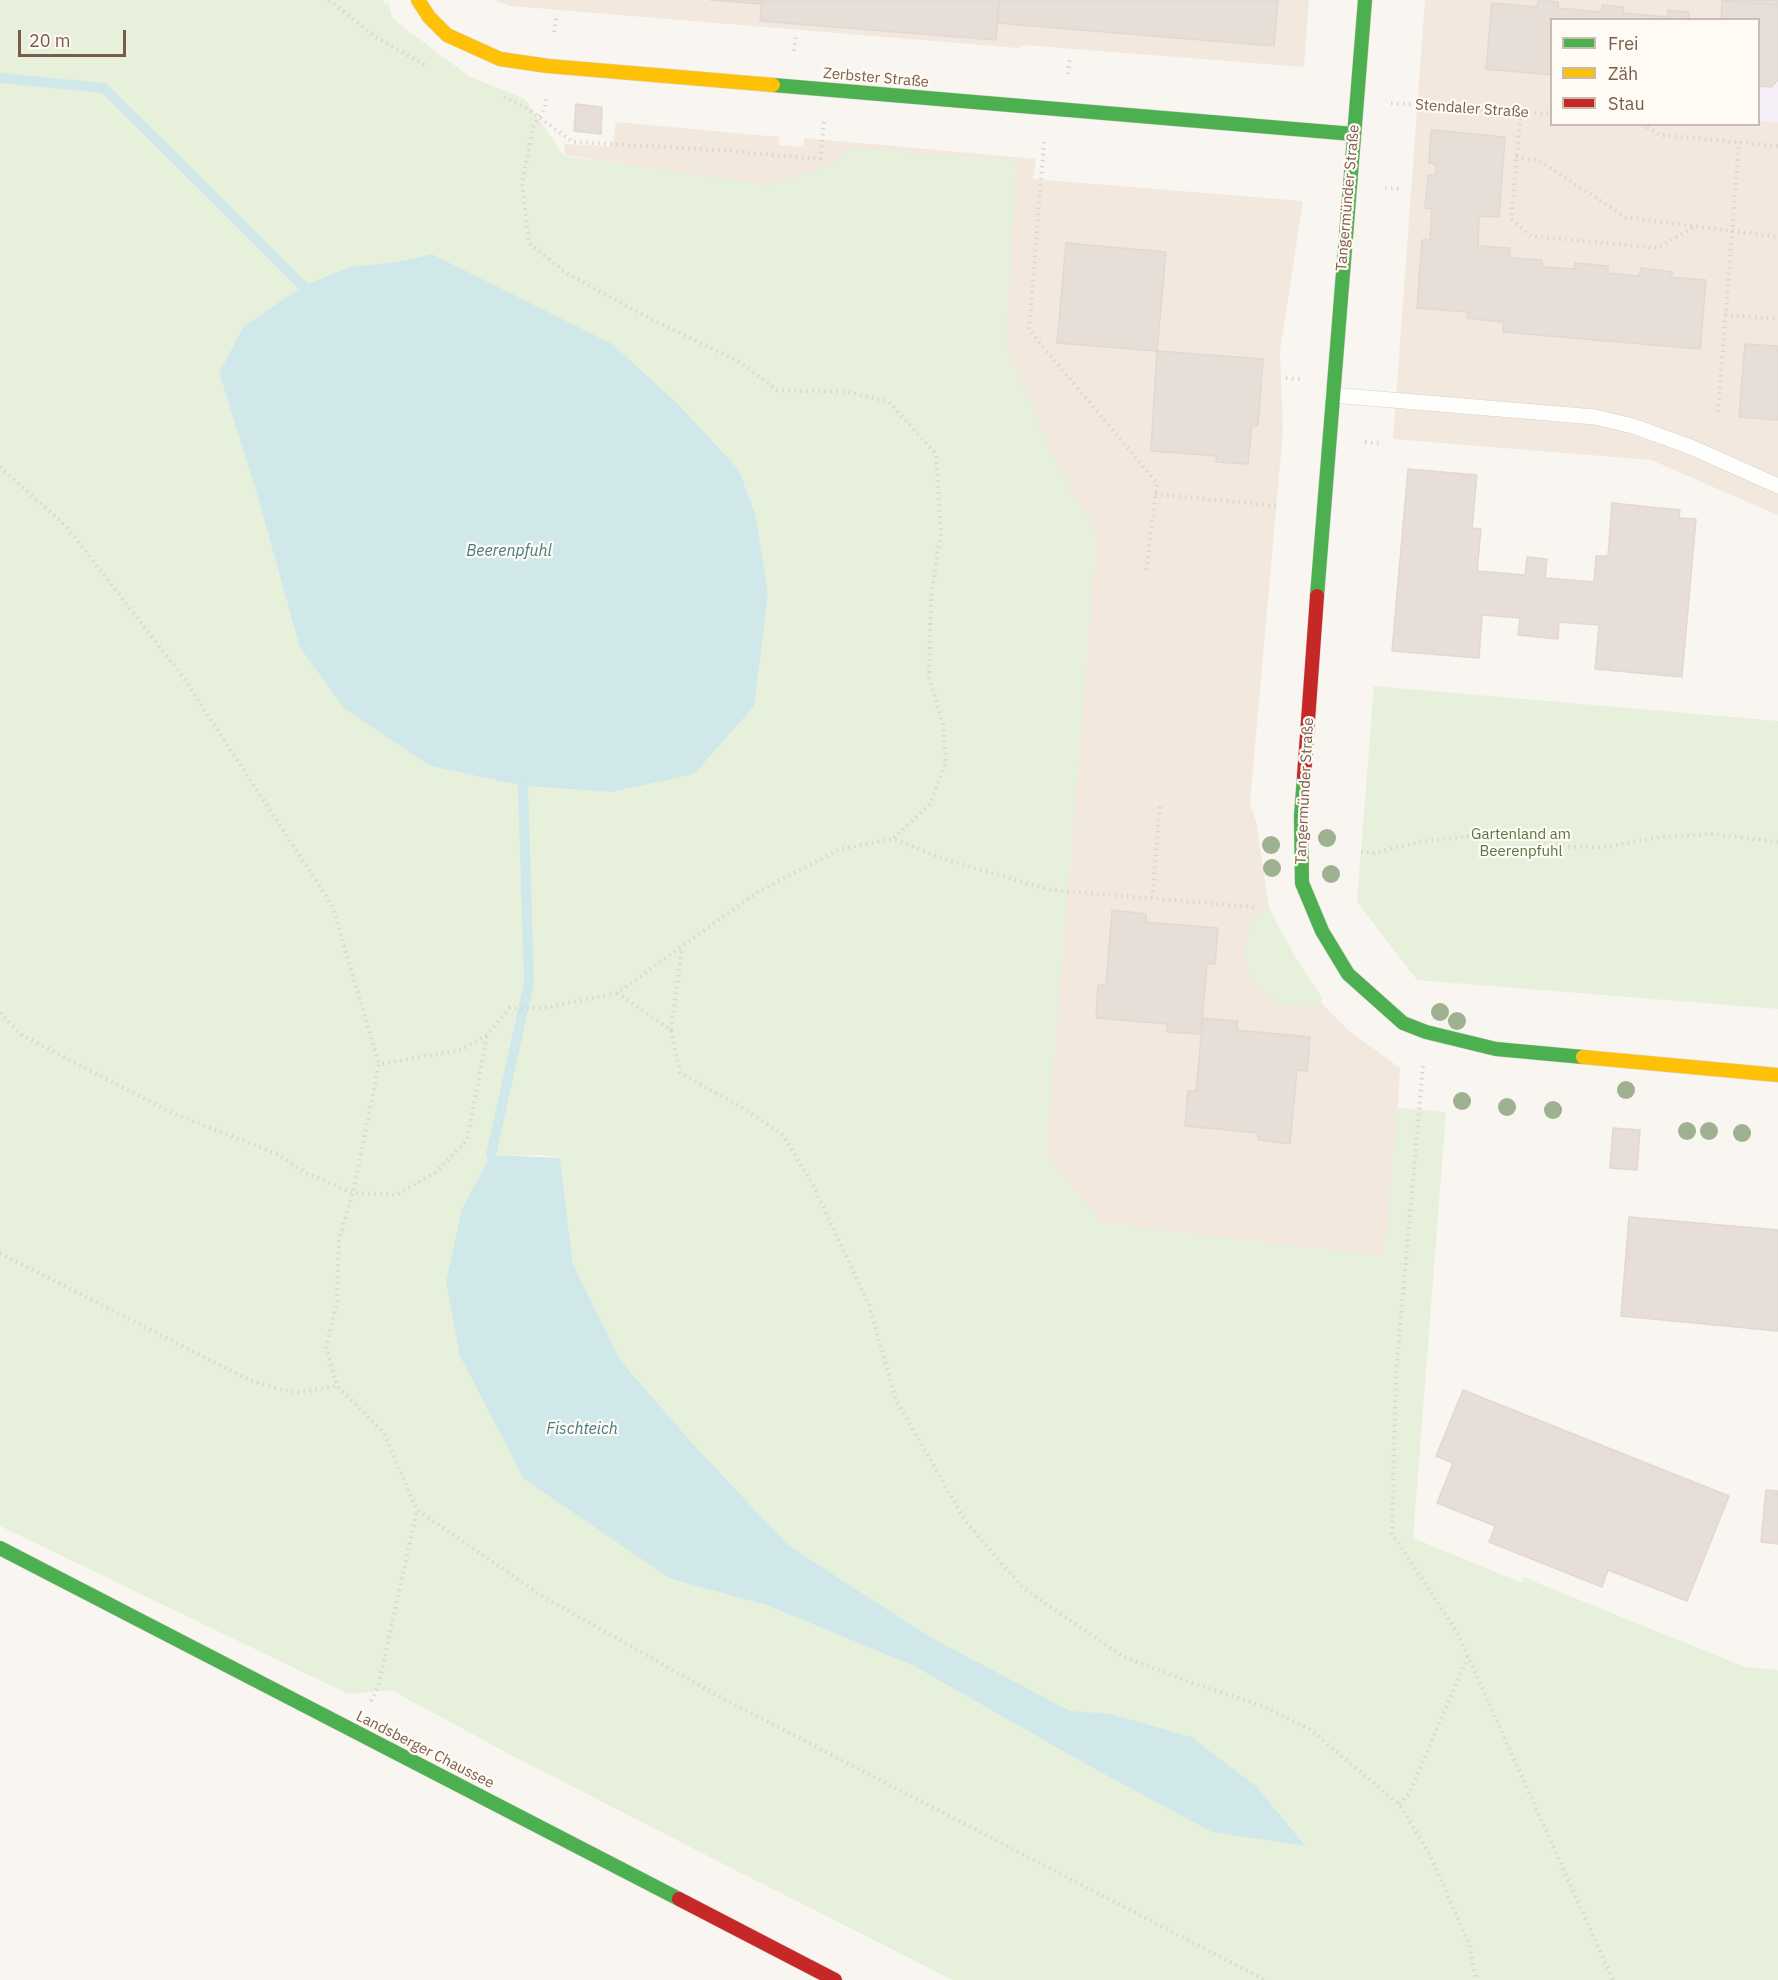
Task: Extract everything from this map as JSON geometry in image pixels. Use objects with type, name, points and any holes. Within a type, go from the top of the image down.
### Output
[{"type":"street","name":"Zerbster Straße","points":[[418,0],[429,17],[447,35],[500,59],[583,69],[1047,110],[1353,134]]},
{"type":"street","name":"Tangermünder Straße","points":[[1365,0],[1317,590],[1300,852],[1302,884],[1322,931],[1348,974],[1403,1023],[1426,1032],[1497,1049],[1778,1075]]},
{"type":"street","name":"Landsberger Chaussee","points":[[0,1548],[835,1980]]},
{"type":"lane","points":[[1332,395],[1595,417],[1633,426],[1691,447],[1778,486]]},
{"type":"path","name":"Stendaler Straße","points":[[1393,103],[1550,114]]},
{"type":"path","points":[[1047,110],[1029,330],[1157,483],[1146,573]]},
{"type":"path","points":[[1521,112],[1511,219],[1531,236],[1658,248],[1696,226]]},
{"type":"path","points":[[822,138],[820,159],[718,150],[573,142],[539,118],[533,127],[522,183],[529,243],[566,273],[649,318],[739,362],[777,390],[848,392],[889,402],[936,454],[941,531],[932,597],[929,678],[943,724],[946,762],[930,804],[893,839]]},
{"type":"path","points":[[1645,126],[1660,135],[1778,146]]},
{"type":"path","points":[[1718,412],[1739,142]]},
{"type":"path","points":[[1516,158],[1540,161],[1625,217],[1778,237]]},
{"type":"path","points":[[1725,315],[1778,319]]},
{"type":"path","points":[[1361,441],[1383,444]]},
{"type":"path","points":[[0,467],[66,526],[183,677],[332,905],[379,1064],[353,1193],[339,1240],[337,1301],[326,1347],[337,1386],[384,1433],[417,1510],[542,1596],[722,1698],[1265,1980]]},
{"type":"path","points":[[1155,494],[1278,506]]},
{"type":"path","points":[[1152,898],[1160,806]]},
{"type":"path","points":[[1361,852],[1373,853],[1420,842],[1477,836],[1530,838],[1571,847],[1606,848],[1660,837],[1713,834],[1778,842]]},
{"type":"path","points":[[379,1064],[461,1050],[487,1035],[510,1008],[544,1008],[617,993],[756,893],[840,849],[893,839],[950,861],[1051,890],[1254,907]]},
{"type":"path","points":[[682,947],[671,1030],[680,1073],[743,1108],[783,1135],[812,1183],[869,1305],[897,1400],[966,1522],[1023,1588],[1122,1656],[1195,1684],[1260,1705],[1309,1729],[1399,1804],[1429,1853],[1469,1944],[1476,1980]]},
{"type":"path","points":[[617,993],[671,1030]]},
{"type":"path","points":[[0,1013],[22,1035],[170,1112],[275,1153],[306,1173],[353,1193],[396,1195],[436,1172],[467,1140],[487,1035]]},
{"type":"path","points":[[1419,1108],[1396,1373],[1392,1534],[1457,1632],[1613,1980]]},
{"type":"path","points":[[0,1253],[249,1380],[294,1393],[337,1386]]},
{"type":"path","points":[[357,1733],[378,1687],[417,1510]]},
{"type":"path","points":[[1399,1804],[1409,1794],[1468,1656]]},
{"type":"shaded area","points":[[494,0],[1309,0],[1304,67],[1024,45],[1018,48],[511,6]]},
{"type":"shaded area","points":[[1425,0],[1778,0],[1778,515],[1651,460],[1393,439]]},
{"type":"shaded area","points":[[1778,80],[1778,123],[1760,121],[1760,85]]},
{"type":"shaded area","points":[[616,122],[779,137],[779,145],[803,147],[804,138],[1036,159],[1033,179],[1303,201],[1280,351],[1283,430],[1250,803],[1256,821],[1269,907],[1293,961],[1321,1003],[1349,1031],[1400,1068],[1384,1257],[1101,1223],[1046,1156],[1097,534],[680,173],[564,155],[565,144],[612,147]]},
{"type":"green space","points":[[0,0],[383,0],[385,5],[388,3],[393,19],[470,77],[525,99],[564,156],[769,185],[828,166],[854,148],[1017,161],[1006,344],[1053,456],[1097,534],[1046,1156],[1101,1223],[1384,1257],[1398,1108],[1446,1112],[1413,1538],[1522,1583],[1523,1577],[1745,1667],[1778,1670],[1778,1980],[953,1980],[511,1755],[391,1690],[348,1694],[0,1526]],"holes":[[[432,254],[542,310],[681,407],[739,470],[755,513],[612,792],[523,786],[430,766],[345,709],[300,648],[256,491],[219,373],[243,327],[397,262]],[[542,1155],[560,1158],[573,1264],[621,1361],[693,1444],[788,1545],[930,1637],[1070,1712],[1111,1714],[1257,1787],[1306,1845],[1082,1762],[912,1665],[766,1605],[671,1579],[491,1156]]]},
{"type":"green space","name":"Gartenland am Beerenpfuhl","points":[[1374,686],[1778,721],[1778,1009],[1417,980],[1357,902]]},
{"type":"green space","points":[[1268,907],[1297,960],[1323,999],[1317,1005],[1296,1006],[1278,1002],[1260,989],[1253,980],[1246,960],[1247,938],[1254,920]]},
{"type":"water","name":"Beerenpfuhl","points":[[432,254],[612,344],[681,407],[739,470],[755,513],[768,593],[754,706],[694,774],[612,792],[523,786],[430,766],[345,709],[300,648],[256,491],[219,373],[243,327],[303,286],[350,267],[397,262]]},
{"type":"water","name":"Fischteich","points":[[491,1155],[560,1158],[573,1264],[621,1361],[693,1444],[788,1545],[930,1637],[1070,1711],[1111,1714],[1191,1737],[1257,1787],[1306,1846],[1212,1832],[1082,1762],[912,1665],[766,1605],[671,1579],[524,1479],[460,1356],[446,1282],[462,1209]]},
{"type":"building","points":[[710,0],[762,0],[761,4]]},
{"type":"building","points":[[762,0],[999,0],[996,40],[760,21]]},
{"type":"building","points":[[999,0],[1278,0],[1274,46],[997,23]]},
{"type":"building","points":[[1538,0],[1558,2],[1558,8],[1602,12],[1602,5],[1624,7],[1623,13],[1667,17],[1668,10],[1689,12],[1688,18],[1550,18],[1550,75],[1486,69],[1492,3],[1537,7]]},
{"type":"building","points":[[1778,0],[1778,5],[1722,1]]},
{"type":"building","points":[[1722,1],[1778,5],[1778,80],[1771,87],[1760,86],[1760,18],[1721,18]]},
{"type":"building","points":[[576,104],[602,107],[601,134],[574,131]]},
{"type":"building","points":[[1431,130],[1505,137],[1499,217],[1479,216],[1478,246],[1510,248],[1509,258],[1542,260],[1542,267],[1575,269],[1575,263],[1608,266],[1608,273],[1639,276],[1641,268],[1673,272],[1671,277],[1706,280],[1700,349],[1503,332],[1504,322],[1467,318],[1468,312],[1417,308],[1422,240],[1430,240],[1432,209],[1425,208],[1428,175],[1435,176],[1436,164],[1429,163]]},
{"type":"building","points":[[1066,243],[1166,252],[1157,351],[1057,343]]},
{"type":"building","points":[[1745,344],[1778,346],[1778,420],[1739,417]]},
{"type":"building","points":[[1157,351],[1263,359],[1258,426],[1252,426],[1248,464],[1216,462],[1217,456],[1151,451]]},
{"type":"building","points":[[1408,469],[1477,475],[1472,528],[1481,529],[1477,571],[1525,575],[1527,557],[1547,559],[1545,578],[1594,582],[1596,556],[1608,556],[1612,503],[1680,510],[1679,518],[1696,519],[1682,677],[1595,669],[1599,625],[1559,622],[1558,639],[1518,635],[1520,618],[1482,615],[1479,658],[1392,651]]},
{"type":"building","points":[[1112,910],[1146,914],[1146,922],[1218,928],[1215,964],[1207,963],[1201,1034],[1167,1032],[1168,1024],[1096,1018],[1098,985],[1106,985]]},
{"type":"building","points":[[1203,1018],[1238,1021],[1237,1030],[1310,1037],[1307,1071],[1297,1070],[1290,1144],[1258,1140],[1258,1133],[1185,1126],[1188,1091],[1196,1091]]},
{"type":"building","points":[[1613,1128],[1640,1130],[1637,1170],[1610,1168]]},
{"type":"building","points":[[1629,1217],[1778,1230],[1778,1331],[1621,1316]]},
{"type":"building","points":[[1463,1390],[1729,1496],[1687,1601],[1608,1570],[1602,1587],[1489,1542],[1495,1526],[1437,1503],[1453,1463],[1436,1456]]},
{"type":"building","points":[[1766,1490],[1778,1491],[1778,1544],[1761,1542]]},
{"type":"waterway","points":[[0,78],[104,88],[303,286]]},
{"type":"waterway","points":[[491,1155],[529,983],[523,786]]},
{"type":"traffic: fast","points":[[1317,596],[1365,0]]},
{"type":"traffic: fast","points":[[773,85],[1353,134]]},
{"type":"traffic: fast","points":[[1304,776],[1301,816],[1302,883],[1322,931],[1348,974],[1403,1023],[1426,1032],[1496,1049],[1583,1057]]},
{"type":"traffic: fast","points":[[0,1548],[679,1899]]},
{"type":"traffic: slow","points":[[418,0],[429,17],[447,35],[500,59],[548,66],[773,85]]},
{"type":"traffic: slow","points":[[1583,1057],[1778,1075]]},
{"type":"traffic: jam","points":[[1304,776],[1317,596]]},
{"type":"traffic: jam","points":[[679,1899],[835,1980]]}]
